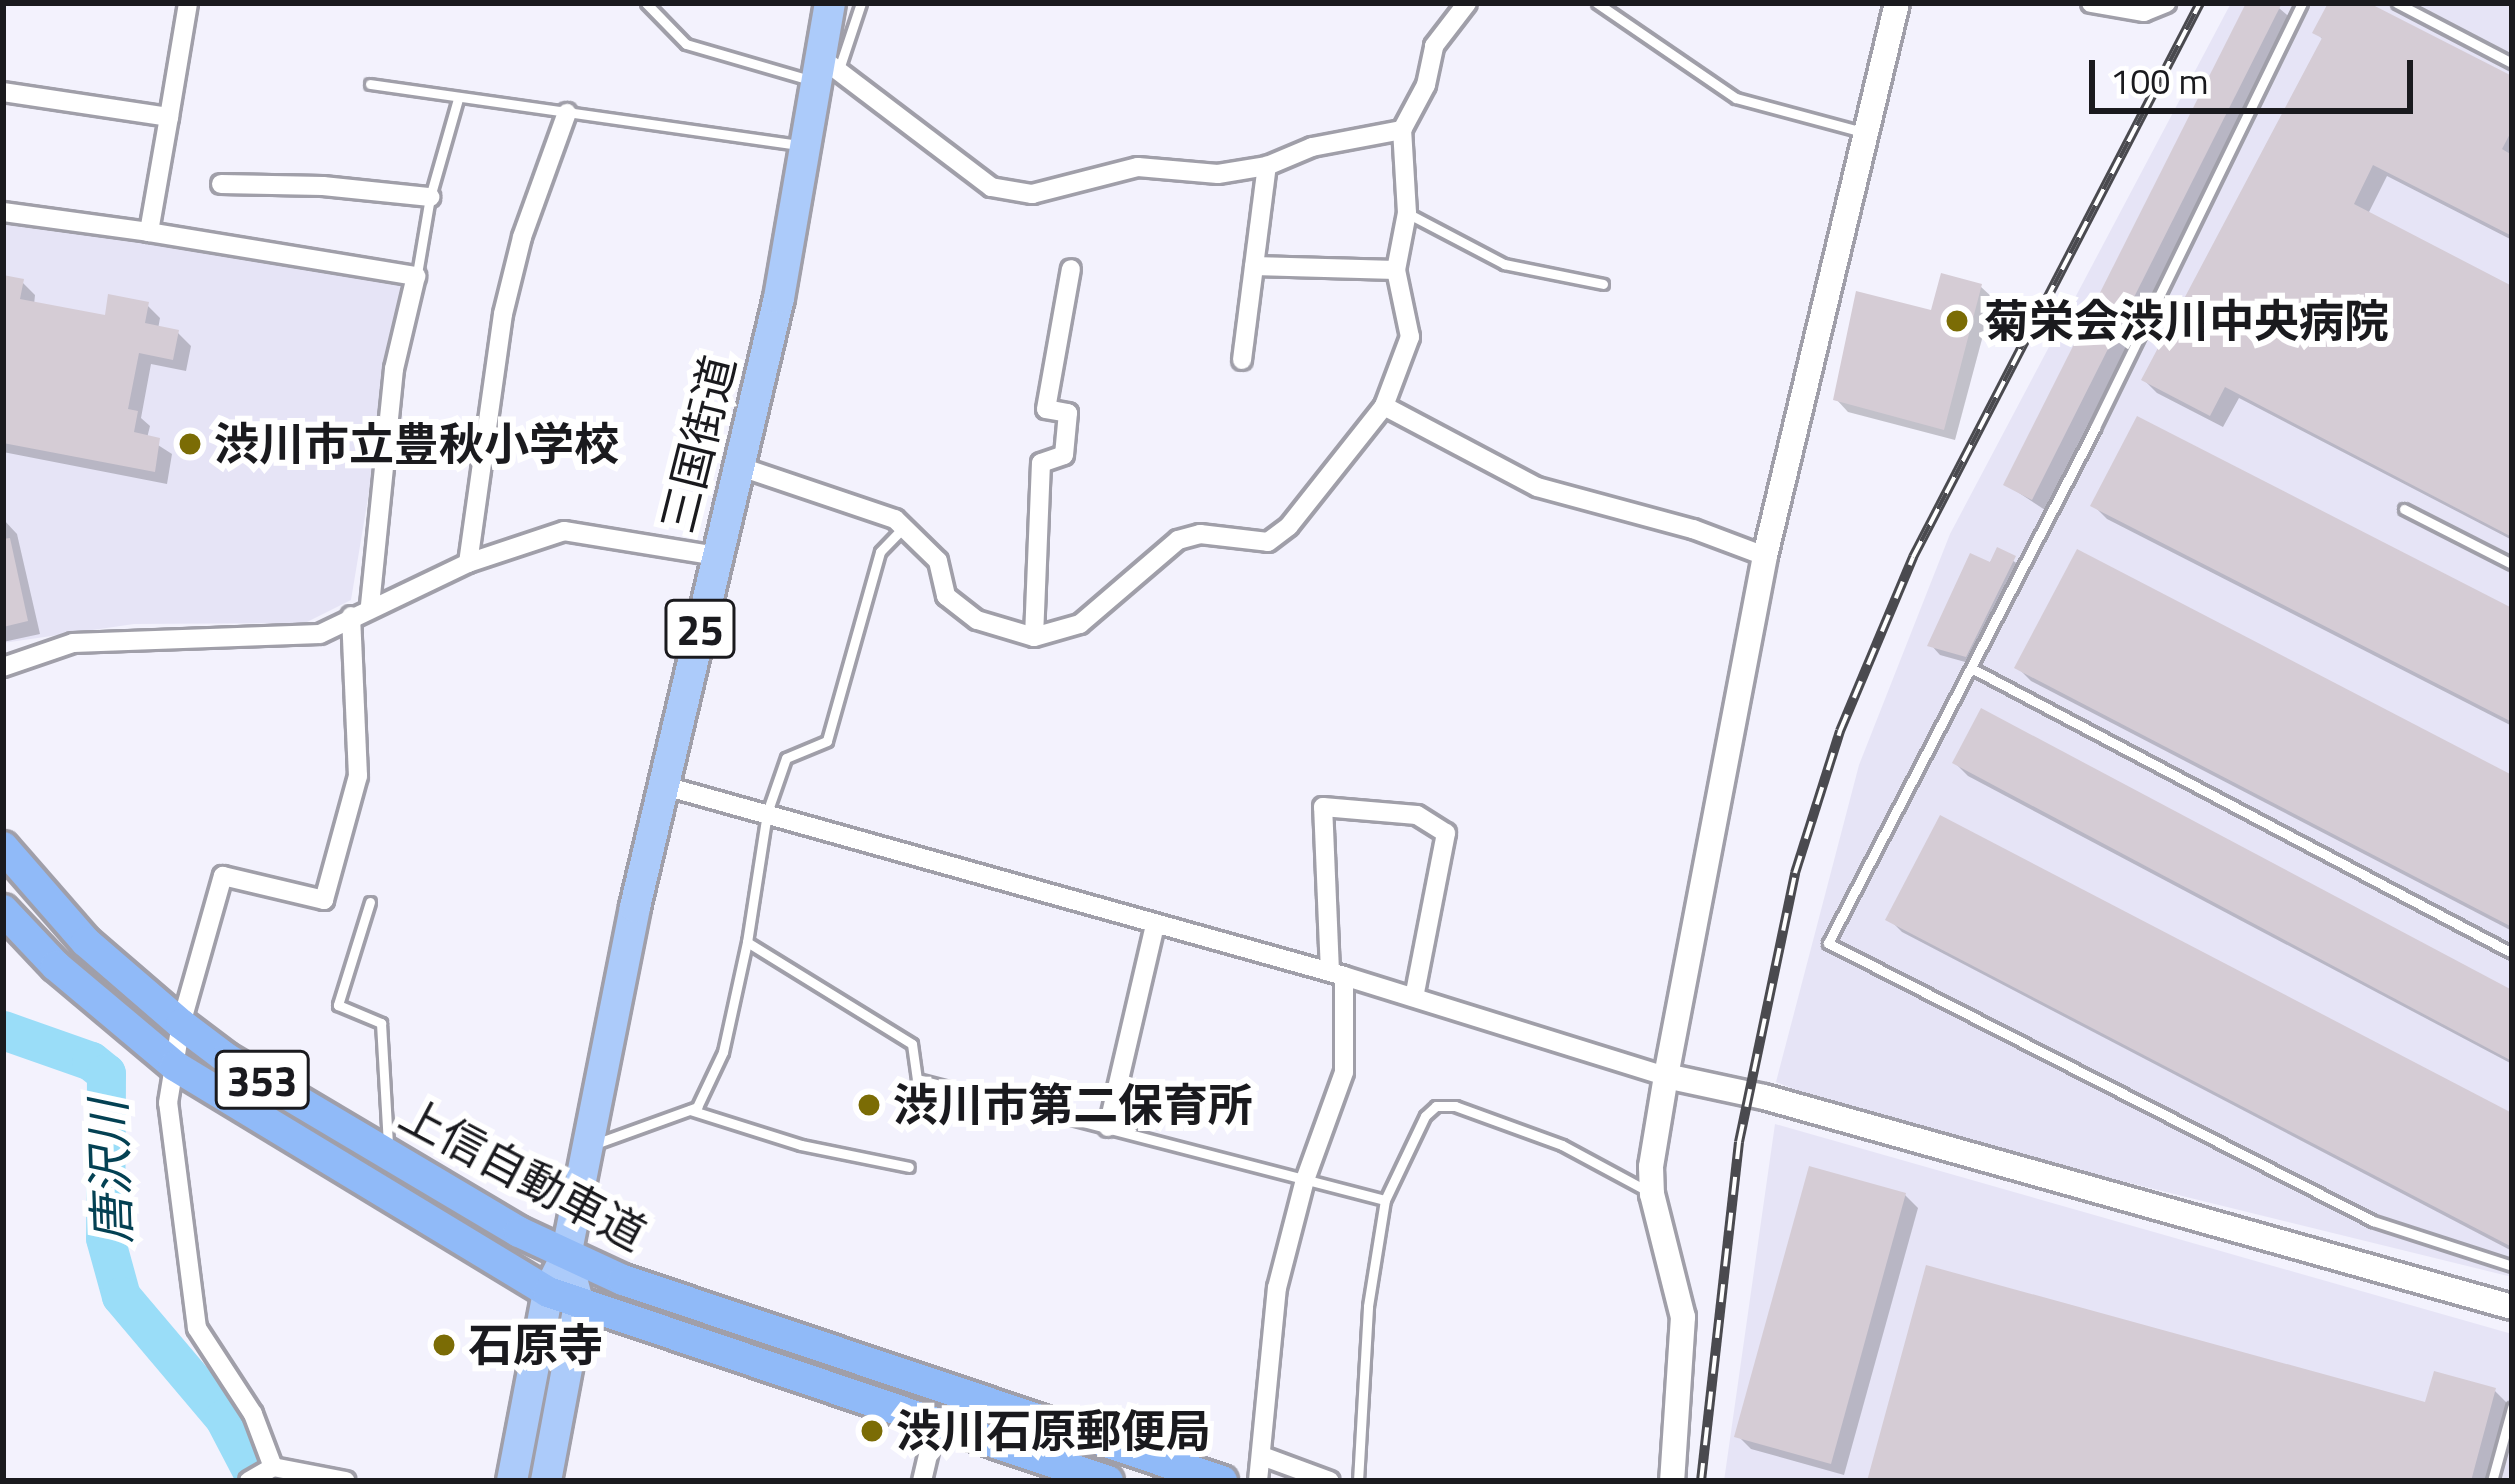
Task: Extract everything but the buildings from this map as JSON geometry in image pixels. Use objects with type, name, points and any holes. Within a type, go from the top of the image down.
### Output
[{"type":"highway","name":"上信自動車道","points":[[3,847],[86,942],[181,1024],[387,1155],[566,1256],[623,1280],[1222,1481]]},
{"type":"highway","name":"上信自動車道","points":[[3,910],[56,966],[176,1066],[548,1292],[1092,1479]]},
{"type":"main road","name":"三国街道","points":[[566,1256],[825,69],[830,3]]},
{"type":"main road","name":"25","points":[[512,1481],[548,1292],[566,1256]]},
{"type":"main road","name":"25","points":[[545,1481],[579,1305],[566,1256]]},
{"type":"street","points":[[149,232],[188,3]]},
{"type":"street","points":[[741,467],[896,519],[938,561],[946,596],[977,620],[1034,638],[1080,624],[1178,540],[1200,534],[1268,542],[1289,526],[1384,406],[1410,337],[1396,270],[1407,213],[1402,130],[1426,86],[1434,46],[1467,3]]},
{"type":"street","points":[[1672,1481],[1683,1317],[1652,1194],[1666,1076],[1765,556],[1897,3]]},
{"type":"street","points":[[2091,3],[2144,12],[2165,3]]},
{"type":"street","points":[[825,69],[991,188],[1032,194],[1138,167],[1218,174],[1267,166],[1312,147],[1402,130]]},
{"type":"street","points":[[3,92],[169,117]]},
{"type":"street","points":[[469,563],[503,314],[522,237],[567,113]]},
{"type":"street","points":[[1242,360],[1267,166]]},
{"type":"street","points":[[221,184],[323,186],[430,197]]},
{"type":"street","points":[[3,212],[416,276],[394,370],[370,606]]},
{"type":"street","points":[[1254,266],[1396,270]]},
{"type":"street","points":[[1034,638],[1041,464],[1064,455],[1068,413],[1046,409],[1071,269]]},
{"type":"street","points":[[1384,406],[1537,487],[1693,529],[1765,556]]},
{"type":"street","points":[[3,667],[73,643],[320,634],[370,606],[469,563],[565,532],[716,556]]},
{"type":"street","points":[[273,1467],[253,1414],[197,1328],[168,1103],[181,1024],[224,876],[324,900],[358,776],[351,616]]},
{"type":"street","points":[[665,786],[1337,974],[1666,1076],[1764,1097],[2512,1307]]},
{"type":"street","points":[[1258,1481],[1277,1288],[1305,1180],[1344,1072],[1323,807],[1417,815],[1446,833],[1414,997]]},
{"type":"street","points":[[1108,1127],[1155,925]]},
{"type":"street","points":[[922,1481],[935,1424]]},
{"type":"street","points":[[1262,1456],[1330,1481]]},
{"type":"street","points":[[249,1481],[273,1467],[346,1481]]},
{"type":"lane","points":[[646,3],[686,44],[825,69],[861,3]]},
{"type":"lane","points":[[1597,3],[1736,98],[1866,133]]},
{"type":"lane","points":[[2302,3],[1972,669],[1828,943],[2373,1221],[2512,1266]]},
{"type":"lane","points":[[2397,3],[2512,63]]},
{"type":"lane","points":[[370,84],[805,146]]},
{"type":"lane","points":[[416,276],[430,197],[458,99]]},
{"type":"lane","points":[[1407,213],[1504,265],[1603,284]]},
{"type":"lane","points":[[2404,509],[2512,564]]},
{"type":"lane","points":[[587,1147],[698,1107],[723,1052],[747,942],[767,813],[786,758],[827,741],[880,552],[904,528]]},
{"type":"lane","points":[[1972,669],[2512,953]]},
{"type":"lane","points":[[370,902],[338,1005],[381,1023],[391,1124],[387,1155]]},
{"type":"lane","points":[[747,942],[912,1044],[916,1079],[1385,1200]]},
{"type":"lane","points":[[1358,1481],[1367,1306],[1385,1200],[1425,1116],[1436,1106],[1455,1106],[1562,1145],[1652,1194]]},
{"type":"lane","points":[[690,1110],[801,1144],[909,1167]]},
{"type":"lane","points":[[2492,1481],[2512,1408]]},
{"type":"shaded area","points":[[2231,3],[2512,3],[2512,1277],[1861,1117],[1776,1082],[1859,765],[1950,534]]},
{"type":"shaded area","name":"渋川市立豊秋小学校","points":[[3,220],[400,280],[403,288],[351,600],[305,623],[134,624],[3,643]]},
{"type":"shaded area","points":[[1775,1124],[2512,1334],[2512,1481],[1724,1481]]},
{"type":"waterway","name":"唐沢川","points":[[3,1030],[91,1061],[106,1073],[105,1238],[121,1296],[224,1418],[257,1481]]},
{"type":"railway","points":[[1701,1481],[1739,1142],[1795,873],[1840,731],[1913,557],[2200,3]]},
{"type":"place","name":"菊栄会渋川中央病院","points":[[1957,321]]},
{"type":"place","name":"渋川市立豊秋小学校","points":[[190,444]]},
{"type":"place","name":"渋川市第二保育所","points":[[869,1105]]},
{"type":"place","name":"石原寺","points":[[444,1345]]},
{"type":"place","name":"渋川石原郵便局","points":[[872,1431]]}]
